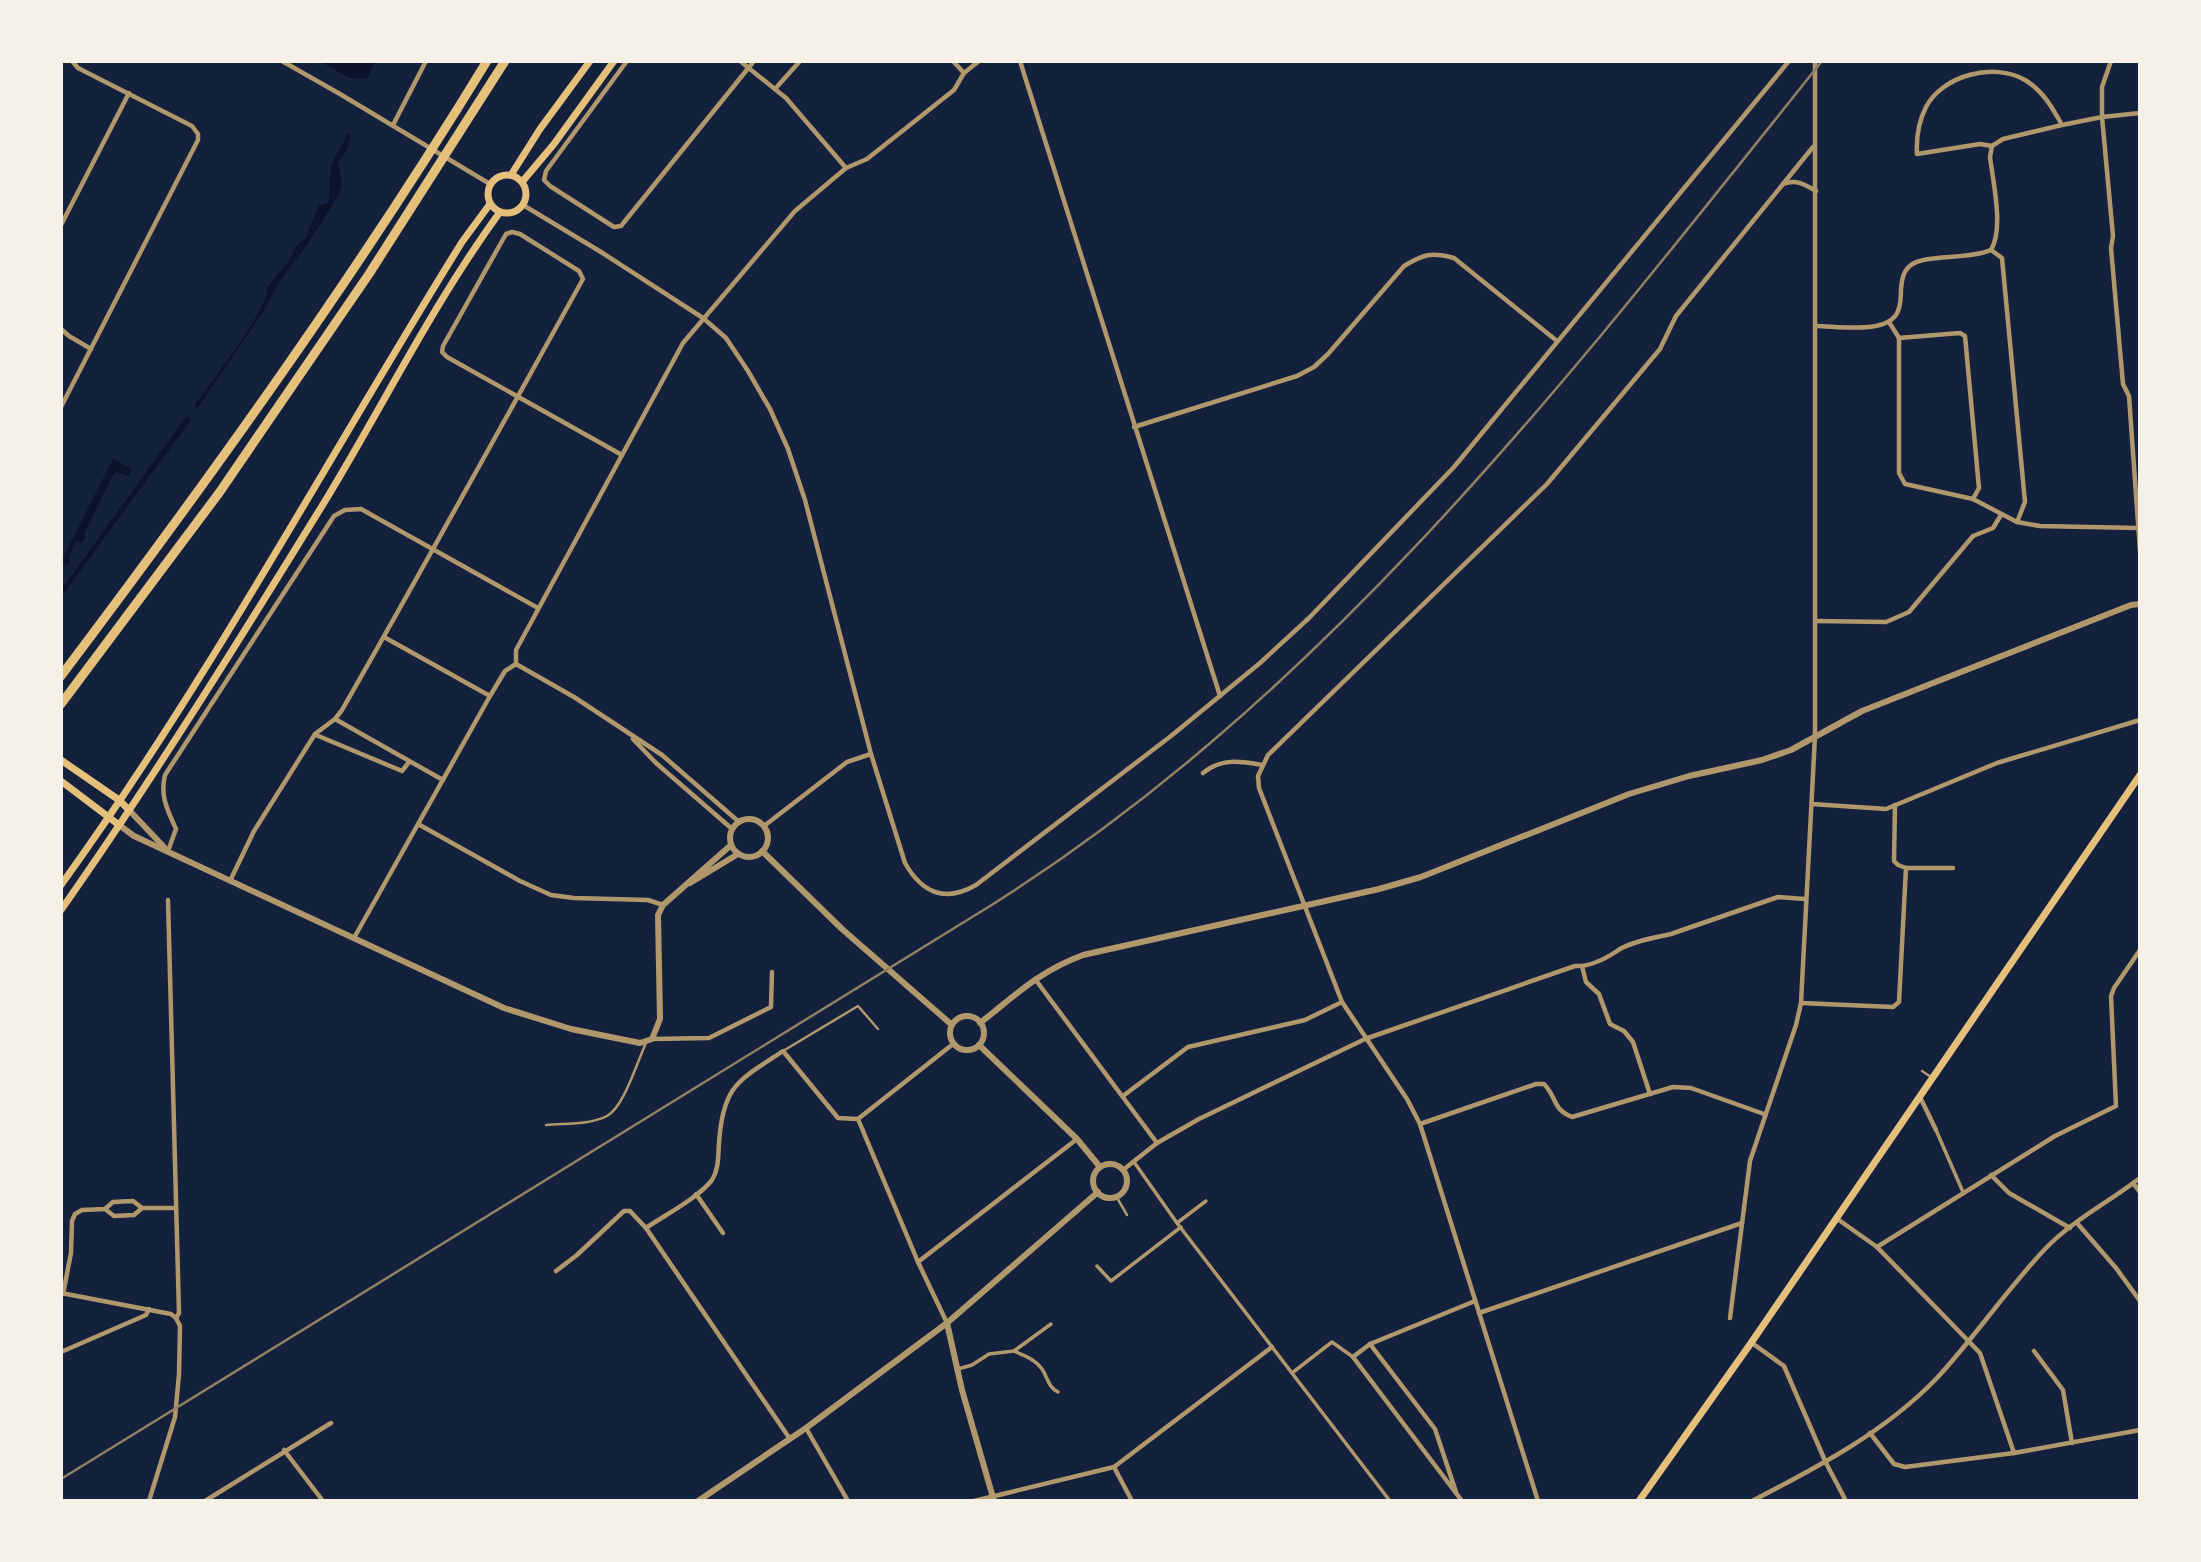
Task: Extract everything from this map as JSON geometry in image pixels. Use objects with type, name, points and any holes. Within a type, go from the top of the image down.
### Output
[{"type":"highway","points":[[61,676],[246,426],[356,265],[487,61]]},
{"type":"highway","points":[[61,704],[227,481],[369,274],[505,61]]},
{"type":"main road","points":[[511,175],[540,129],[590,61]]},
{"type":"main road","points":[[522,182],[554,144],[614,61]]},
{"type":"main road","points":[[511,175],[522,182],[526,189],[523,205],[513,213],[500,212],[490,204],[490,184],[499,176],[511,175]]},
{"type":"main road","points":[[61,885],[119,800],[311,497],[462,242],[490,204]]},
{"type":"main road","points":[[61,910],[129,810],[323,504],[456,276],[500,212]]},
{"type":"main road","points":[[61,760],[119,800],[129,810]]},
{"type":"main road","points":[[1639,1501],[1751,1343],[2140,775]]},
{"type":"main road","points":[[61,781],[119,825]]},
{"type":"street","points":[[61,407],[198,140],[198,134],[192,126],[78,68],[72,61]]},
{"type":"street","points":[[282,61],[490,184]]},
{"type":"street","points":[[393,125],[426,61]]},
{"type":"street","points":[[627,61],[547,171],[544,180],[614,227],[621,226],[754,61]]},
{"type":"street","points":[[740,61],[786,98],[846,168]]},
{"type":"street","points":[[775,89],[800,61]]},
{"type":"street","points":[[953,61],[964,73]]},
{"type":"street","points":[[516,664],[516,650],[683,343],[795,211],[846,168],[867,159],[954,90],[964,73],[979,61]]},
{"type":"street","points":[[1020,61],[1220,696]]},
{"type":"street","points":[[523,205],[703,318],[726,338],[748,370],[788,449],[805,500],[872,754],[905,863],[914,879],[932,891],[954,894],[965,892],[976,885],[1220,696],[1309,618],[1454,467],[1789,61]]},
{"type":"street","points":[[1730,1318],[1749,1161],[1796,1025],[1801,1003],[1815,737],[1815,61]]},
{"type":"street","points":[[2111,61],[2102,87],[2102,117],[2113,236],[2110,248],[2123,384],[2129,396],[2140,551]]},
{"type":"street","points":[[2062,125],[2047,98],[2024,79],[1994,71],[1968,75],[1942,88],[1927,104],[1916,137],[1917,154],[1980,144],[1992,146],[2003,139],[2062,125],[2140,113]]},
{"type":"street","points":[[61,225],[129,93]]},
{"type":"street","points":[[1538,1501],[1420,1124],[1342,1002],[1259,788],[1258,776],[1268,755],[1547,484],[1660,349],[1676,316],[1815,146]]},
{"type":"street","points":[[1817,326],[1877,327],[1889,322],[1898,313],[1905,271],[1913,263],[1978,256],[1991,250],[1996,242],[1997,227],[1990,157],[1992,146]]},
{"type":"street","points":[[1783,184],[1791,181],[1803,183],[1816,191]]},
{"type":"street","points":[[230,881],[254,831],[315,734],[335,719],[384,637],[432,549],[517,397],[583,279],[583,274],[520,233],[506,234],[443,346],[443,352],[447,357],[517,397],[622,455]]},
{"type":"street","points":[[1991,250],[2002,258],[2025,502],[2017,522]]},
{"type":"street","points":[[1134,426],[1297,376],[1314,367],[1404,266],[1419,256],[1435,253],[1454,258],[1557,341]]},
{"type":"street","points":[[1889,322],[1899,338],[1899,473],[1905,484],[1973,499],[2017,522],[2040,526],[2139,528]]},
{"type":"street","points":[[61,329],[91,349]]},
{"type":"street","points":[[1899,338],[1960,333],[1965,336],[1979,488],[1973,499]]},
{"type":"street","points":[[168,851],[176,829],[163,799],[165,775],[334,516],[345,509],[361,509],[538,608]]},
{"type":"street","points":[[1816,621],[1886,622],[1909,612],[1973,536],[1993,528],[2001,515]]},
{"type":"street","points":[[980,1023],[1034,978],[1056,965],[1083,956],[1240,919],[1379,890],[1421,877],[1629,794],[1791,750],[1861,711],[2131,605],[2140,604]]},
{"type":"street","points":[[384,637],[490,696]]},
{"type":"street","points":[[354,938],[490,696],[505,671],[516,664]]},
{"type":"street","points":[[516,664],[574,697],[662,755],[738,821]]},
{"type":"street","points":[[335,719],[443,780]]},
{"type":"street","points":[[1812,804],[1886,809],[1997,763],[2140,720]]},
{"type":"street","points":[[315,734],[402,771],[409,762]]},
{"type":"street","points":[[628,734],[656,763],[732,828]]},
{"type":"street","points":[[764,826],[847,762],[872,754]]},
{"type":"street","points":[[1203,773],[1226,761],[1262,765]]},
{"type":"street","points":[[1895,805],[1894,861],[1898,866],[1953,869]]},
{"type":"street","points":[[129,810],[168,851]]},
{"type":"street","points":[[752,818],[764,826],[768,838],[762,851],[751,857],[738,854],[729,837],[738,821],[752,818]]},
{"type":"street","points":[[418,824],[520,881],[551,895],[648,900],[663,905]]},
{"type":"street","points":[[119,825],[134,836],[503,1008],[571,1028],[649,1041],[709,1038],[771,1007],[772,972]]},
{"type":"street","points":[[649,1041],[656,1032],[660,1019],[658,915],[663,905],[731,845]]},
{"type":"street","points":[[762,851],[842,929],[952,1025]]},
{"type":"street","points":[[680,890],[738,854]]},
{"type":"street","points":[[1801,1003],[1897,1006],[1906,868]]},
{"type":"street","points":[[1123,1170],[1157,1143],[1199,1119],[1366,1039],[1575,966],[1612,956],[1617,951],[1643,941],[1778,897],[1805,899]]},
{"type":"street","points":[[168,900],[179,1313],[176,1318]]},
{"type":"street","points":[[1877,1247],[2055,1136],[2116,1106],[2111,996],[2140,950]]},
{"type":"street","points":[[1582,966],[1586,982],[1599,994],[1610,1024],[1624,1031],[1633,1042],[1650,1094]]},
{"type":"street","points":[[1034,978],[1157,1143]]},
{"type":"street","points":[[1123,1096],[1188,1047],[1305,1020],[1342,1002]]},
{"type":"street","points":[[973,1017],[980,1023],[984,1034],[979,1045],[967,1050],[953,1044],[949,1034],[958,1018],[973,1017]]},
{"type":"street","points":[[646,1228],[711,1181],[718,1169],[721,1116],[727,1097],[741,1079],[783,1051],[838,1118],[858,1119],[953,1044]]},
{"type":"street","points":[[979,1045],[1077,1139],[1100,1167]]},
{"type":"street","points":[[1420,1124],[1536,1084],[1544,1084],[1551,1091],[1556,1106],[1562,1113],[1572,1117],[1673,1087],[1690,1088],[1765,1114]]},
{"type":"street","points":[[1920,1097],[1963,1192]]},
{"type":"street","points":[[858,1119],[918,1262],[947,1323],[993,1498]]},
{"type":"street","points":[[918,1262],[1077,1139]]},
{"type":"street","points":[[1133,1161],[1177,1223],[1390,1501]]},
{"type":"street","points":[[1112,1164],[1123,1170],[1127,1183],[1125,1190],[1116,1196],[1106,1197],[1098,1192],[1093,1178],[1100,1167],[1112,1164]]},
{"type":"street","points":[[1991,1175],[2009,1193],[2070,1228]]},
{"type":"street","points":[[1752,1501],[1826,1463],[1910,1404],[1937,1377],[2047,1247],[2140,1178]]},
{"type":"street","points":[[2133,1183],[2140,1192]]},
{"type":"street","points":[[698,1501],[806,1428],[947,1323],[1098,1192]]},
{"type":"street","points":[[696,1194],[723,1233]]},
{"type":"street","points":[[149,1501],[176,1408],[180,1326],[171,1314],[62,1293],[71,1253],[72,1221],[75,1214],[82,1210],[105,1209],[113,1202],[133,1201],[142,1208],[175,1208]]},
{"type":"street","points":[[1177,1223],[1206,1201]]},
{"type":"street","points":[[105,1209],[114,1216],[134,1215],[142,1208]]},
{"type":"street","points":[[556,1270],[577,1255],[624,1211],[630,1211],[646,1228],[790,1439]]},
{"type":"street","points":[[1836,1218],[1877,1247],[1980,1353],[2014,1453]]},
{"type":"street","points":[[1479,1312],[1742,1223]]},
{"type":"street","points":[[2077,1223],[2140,1301]]},
{"type":"street","points":[[1097,1266],[1111,1281],[1181,1227]]},
{"type":"street","points":[[1353,1357],[1370,1343],[1475,1301]]},
{"type":"street","points":[[61,1352],[146,1315],[149,1310]]},
{"type":"street","points":[[1014,1351],[1051,1324]]},
{"type":"street","points":[[1292,1373],[1332,1342],[1353,1357],[1462,1501]]},
{"type":"street","points":[[1370,1343],[1435,1429],[1456,1492]]},
{"type":"street","points":[[1751,1343],[1784,1366],[1826,1463],[1846,1501]]},
{"type":"street","points":[[974,1501],[1114,1467],[1272,1347]]},
{"type":"street","points":[[957,1369],[972,1365],[989,1354],[1014,1351],[1031,1357],[1058,1392]]},
{"type":"street","points":[[2034,1351],[2063,1390],[2072,1443]]},
{"type":"street","points":[[205,1501],[331,1423]]},
{"type":"street","points":[[806,1428],[848,1501]]},
{"type":"street","points":[[1870,1433],[1894,1464],[1905,1467],[2014,1453],[2140,1430]]},
{"type":"street","points":[[285,1450],[323,1501]]},
{"type":"street","points":[[1114,1467],[1132,1501]]},
{"type":"lane","points":[[783,1051],[858,1006],[878,1029]]},
{"type":"lane","points":[[546,1125],[592,1121],[607,1116],[618,1107],[649,1041]]},
{"type":"lane","points":[[1922,1071],[1933,1078]]},
{"type":"lane","points":[[1116,1196],[1127,1215]]},
{"type":"water","points":[[320,61],[376,61],[367,78],[349,78]]},
{"type":"water","points":[[347,133],[351,135],[348,147],[338,163],[342,184],[339,195],[279,282],[263,312],[197,409],[195,408],[249,328],[266,297],[267,288],[291,258],[296,246],[306,238],[317,209],[328,203],[331,168]]},
{"type":"water","points":[[190,416],[191,420],[61,597],[61,590],[185,418]]},
{"type":"water","points":[[113,459],[132,469],[128,476],[116,472],[111,479],[85,538],[81,543],[76,542],[69,564],[64,565],[62,560]]},
{"type":"railway","points":[[61,1479],[990,906],[1113,821],[1229,727],[1338,626],[1441,519],[1540,408],[1636,293],[1822,61]]}]
